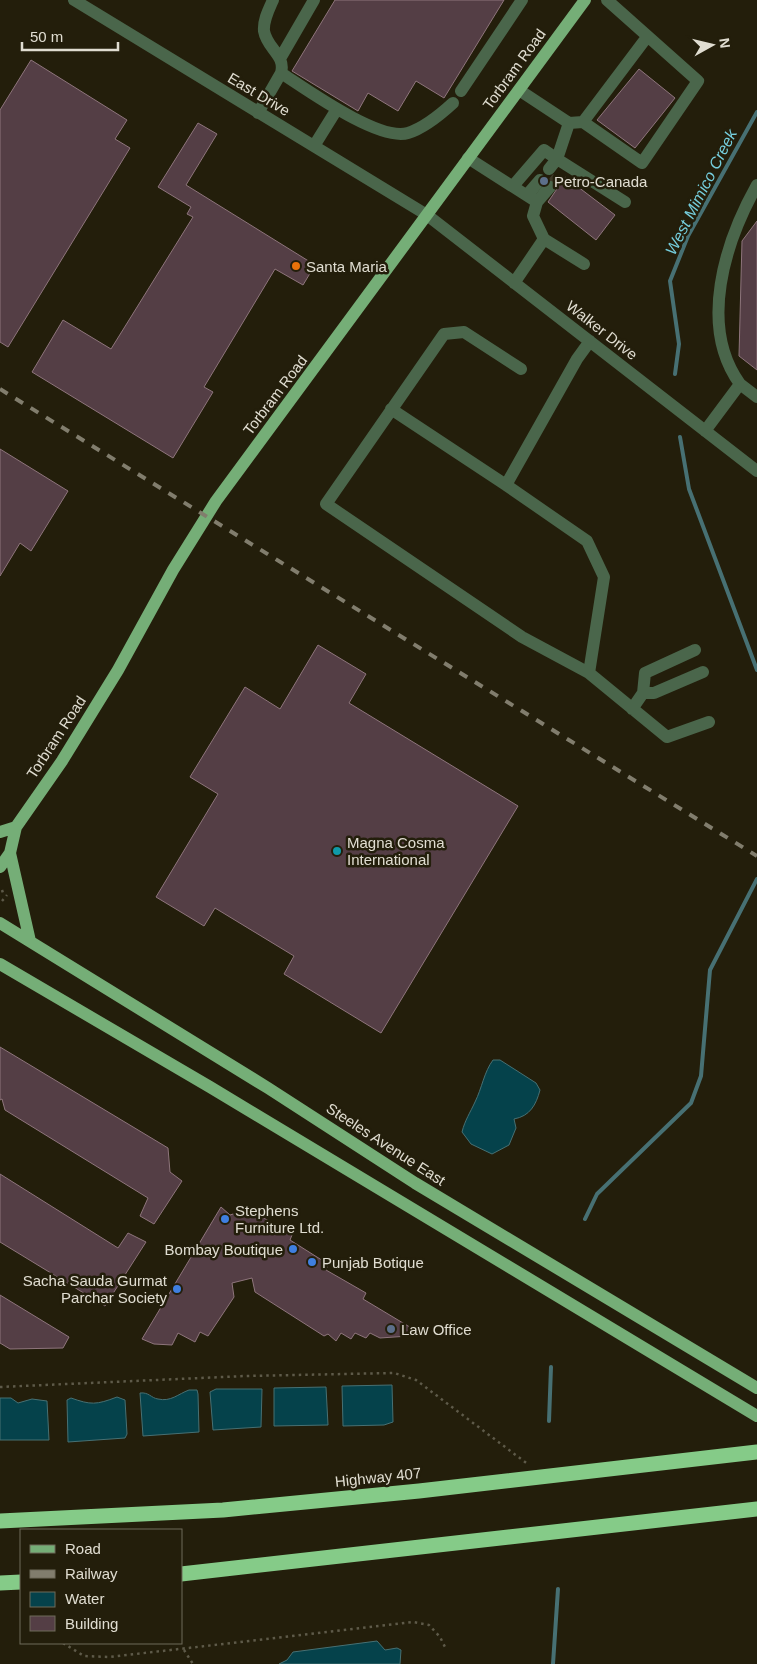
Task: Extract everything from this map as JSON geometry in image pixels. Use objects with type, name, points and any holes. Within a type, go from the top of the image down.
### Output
[{"type":"highway","name":"Highway 407","points":[[0,1521],[223,1510],[544,1477],[757,1452]]},
{"type":"highway","points":[[182,1574],[757,1509]]},
{"type":"highway","points":[[0,1583],[20,1582]]},
{"type":"main road","name":"Torbram Road","points":[[0,867],[10,853],[16,827],[62,761],[118,670],[173,570],[216,501],[585,0]]},
{"type":"main road","points":[[0,832],[16,827]]},
{"type":"main road","points":[[10,853],[30,941]]},
{"type":"main road","name":"Steeles Avenue East","points":[[0,923],[276,1093],[416,1183],[757,1388]]},
{"type":"main road","points":[[0,964],[210,1087],[754,1414]]},
{"type":"street","name":"East Drive","points":[[74,0],[427,215]]},
{"type":"street","points":[[258,113],[283,67],[281,57],[270,47],[264,30],[273,0]]},
{"type":"street","points":[[281,57],[314,0]]},
{"type":"street","points":[[462,91],[522,0]]},
{"type":"street","points":[[519,90],[569,124],[583,122],[642,163],[698,81],[607,0]]},
{"type":"street","points":[[583,122],[647,37]]},
{"type":"street","points":[[281,73],[337,109],[380,130],[400,134],[408,133],[423,125],[453,103]]},
{"type":"street","points":[[314,146],[337,109]]},
{"type":"street","points":[[558,168],[569,124]]},
{"type":"street","points":[[512,186],[544,150],[558,168],[625,202]]},
{"type":"street","points":[[468,158],[532,199]]},
{"type":"street","points":[[545,183],[532,199],[533,216],[544,239],[584,264]]},
{"type":"street","points":[[757,186],[740,215],[720,286],[718,322],[723,352],[731,372],[740,384],[757,397]]},
{"type":"street","name":"Walker Drive","points":[[427,215],[757,470]]},
{"type":"street","points":[[514,283],[544,239]]},
{"type":"street","points":[[521,369],[464,332],[444,334],[326,504],[522,638],[589,673],[667,736],[709,722]]},
{"type":"street","points":[[506,485],[577,359],[590,341]]},
{"type":"street","points":[[706,431],[740,384]]},
{"type":"street","points":[[391,409],[587,541],[604,577],[589,673]]},
{"type":"street","points":[[632,708],[643,693],[645,674],[695,650]]},
{"type":"street","points":[[643,693],[654,693],[703,672]]},
{"type":"path","points":[[2,890],[4,896],[2,901]]},
{"type":"path","points":[[0,1387],[245,1376],[400,1374],[424,1385],[544,1477]]},
{"type":"path","points":[[64,1644],[75,1652],[94,1657],[184,1650],[413,1622],[429,1625],[440,1637],[446,1649]]},
{"type":"path","points":[[184,1650],[193,1664]]},
{"type":"water","points":[[493,1060],[500,1060],[536,1083],[540,1090],[532,1109],[520,1118],[514,1119],[516,1128],[509,1145],[492,1154],[471,1144],[462,1132],[487,1070]]},
{"type":"water","points":[[392,1385],[393,1422],[384,1425],[343,1426],[342,1386]]},
{"type":"water","points":[[326,1387],[328,1425],[274,1426],[274,1388]]},
{"type":"water","points":[[216,1389],[262,1389],[261,1427],[213,1430],[210,1392]]},
{"type":"water","points":[[189,1390],[197,1390],[198,1394],[199,1432],[143,1436],[140,1393],[146,1393],[154,1398],[163,1400]]},
{"type":"water","points":[[117,1397],[125,1400],[127,1434],[125,1438],[68,1442],[67,1400],[71,1398],[94,1403],[104,1402]]},
{"type":"water","points":[[0,1398],[11,1398],[18,1403],[32,1399],[47,1401],[49,1440],[0,1440]]},
{"type":"water","points":[[377,1641],[385,1650],[397,1648],[401,1650],[400,1664],[279,1664],[287,1660],[293,1652]]},
{"type":"building","points":[[335,0],[504,0],[444,98],[416,81],[398,111],[368,93],[358,111],[292,71]]},
{"type":"building","points":[[31,60],[127,120],[115,139],[130,148],[8,347],[0,342],[0,110]]},
{"type":"building","points":[[639,69],[675,98],[635,148],[597,120]]},
{"type":"building","points":[[198,123],[217,134],[186,185],[315,265],[303,285],[275,269],[204,387],[213,392],[173,458],[32,372],[63,320],[111,349],[193,217],[187,214],[191,207],[158,187]]},
{"type":"building","points":[[565,177],[615,215],[596,240],[548,202]]},
{"type":"building","points":[[757,221],[757,370],[739,356],[742,241]]},
{"type":"building","points":[[0,449],[68,491],[31,551],[20,543],[0,576]]},
{"type":"building","name":"Magna Cosma International","points":[[318,645],[366,674],[349,703],[518,806],[381,1033],[284,974],[294,956],[215,908],[204,926],[156,897],[218,794],[190,777],[245,687],[280,709]]},
{"type":"building","points":[[0,1047],[168,1148],[170,1172],[182,1181],[154,1224],[140,1216],[148,1198],[5,1110],[2,1099],[0,1100]]},
{"type":"building","points":[[0,1174],[118,1248],[128,1233],[146,1242],[105,1306],[0,1242]]},
{"type":"building","points":[[221,1207],[230,1215],[249,1209],[292,1235],[290,1240],[328,1264],[326,1270],[366,1293],[363,1299],[413,1329],[409,1336],[380,1338],[370,1333],[366,1338],[355,1333],[351,1339],[341,1333],[336,1341],[328,1334],[324,1336],[255,1292],[252,1278],[232,1283],[234,1297],[208,1336],[200,1332],[195,1342],[178,1333],[172,1345],[154,1344],[142,1339]]},
{"type":"building","points":[[0,1295],[69,1337],[63,1348],[10,1349],[0,1343]]},
{"type":"waterway","name":"West Mimico Creek","points":[[675,374],[679,344],[670,281],[688,236],[757,112]]},
{"type":"waterway","name":"West Mimico Creek","points":[[680,437],[689,489],[757,670]]},
{"type":"waterway","name":"West Mimico Creek","points":[[585,1219],[597,1194],[691,1103],[701,1076],[710,970],[757,879]]},
{"type":"waterway","name":"West Mimico Creek","points":[[549,1421],[551,1367]]},
{"type":"waterway","name":"West Mimico Creek","points":[[553,1664],[558,1589]]},
{"type":"tunnel","points":[[550,187],[559,176]]},
{"type":"railway","points":[[0,389],[757,856]]},
{"type":"place","name":"Petro-Canada","points":[[544,181]]},
{"type":"place","name":"Santa Maria","points":[[296,266]]},
{"type":"place","name":"Magna Cosma International","points":[[337,851]]},
{"type":"place","name":"Stephens Furniture Ltd.","points":[[225,1219]]},
{"type":"place","name":"Bombay Boutique","points":[[293,1249]]},
{"type":"place","name":"Punjab Botique","points":[[312,1262]]},
{"type":"place","name":"Sacha Sauda Gurmat Parchar Society","points":[[177,1289]]},
{"type":"place","name":"Law Office","points":[[391,1329]]}]
